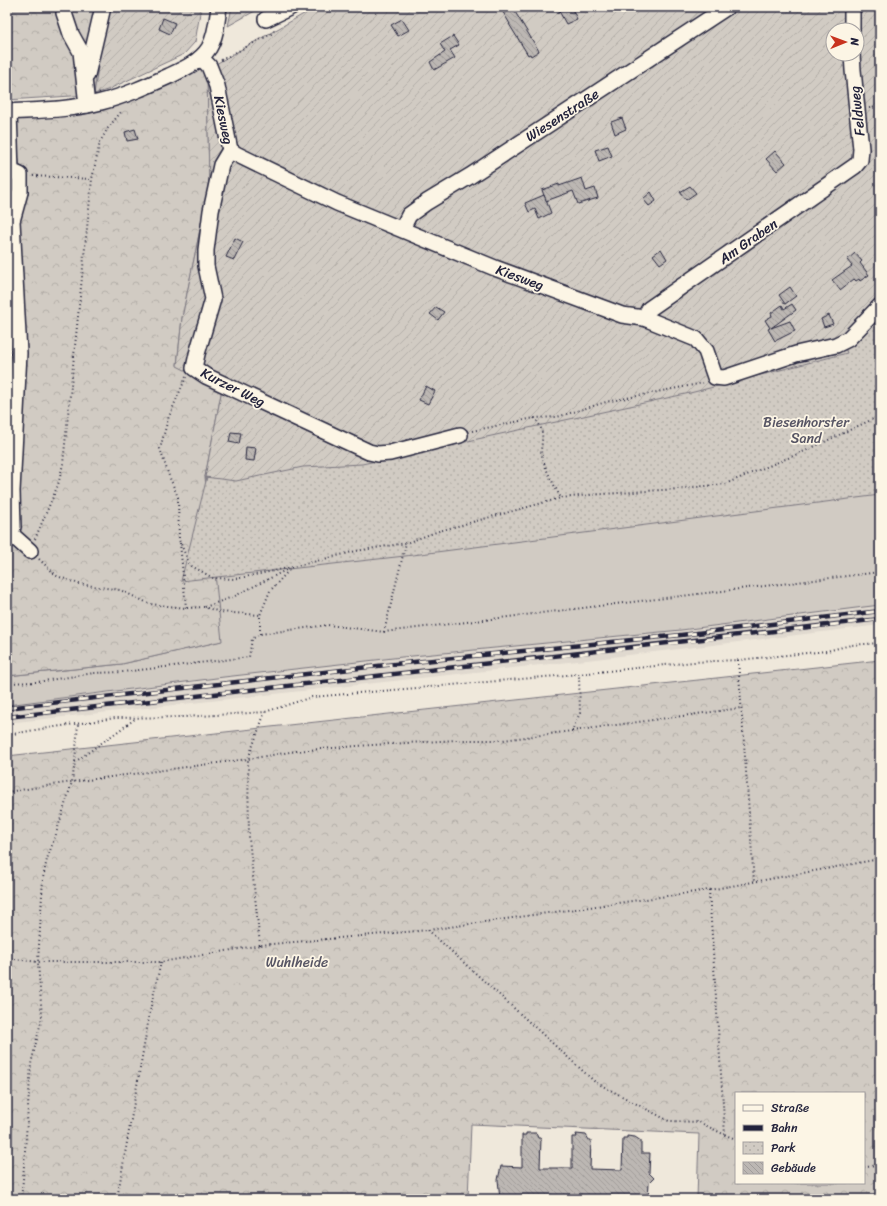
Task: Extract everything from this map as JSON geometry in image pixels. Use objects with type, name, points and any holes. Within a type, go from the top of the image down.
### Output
[{"type":"street","points":[[65,7],[64,13],[71,34],[81,52],[87,105]]},
{"type":"street","points":[[85,83],[103,7]]},
{"type":"street","points":[[30,551],[9,540],[13,527],[12,492],[19,353],[9,222],[20,192],[12,173],[8,112],[62,109],[87,105],[119,97],[191,65],[205,62],[208,49],[214,38],[219,7]]},
{"type":"street","points":[[271,24],[291,7]]},
{"type":"street","name":"Wiesenstraße","points":[[402,229],[409,215],[427,202],[470,176],[727,7]]},
{"type":"street","points":[[852,7],[852,22]]},
{"type":"street","name":"Kiesweg","points":[[205,62],[217,86],[230,150],[236,154],[337,203],[495,268],[622,314],[644,318],[696,339],[706,351],[715,377]]},
{"type":"street","name":"Feldweg","points":[[852,62],[861,149],[860,160],[855,166]]},
{"type":"street","name":"Kurzer Weg","points":[[230,150],[221,165],[211,211],[206,250],[206,266],[213,300],[194,368],[206,376],[369,452],[378,454],[390,453],[460,435]]},
{"type":"street","name":"Am Graben","points":[[644,318],[649,309],[855,166]]},
{"type":"street","points":[[715,377],[724,378],[796,354],[836,345],[848,339],[880,306]]},
{"type":"street","points":[[7,365],[19,353]]},
{"type":"path","points":[[205,62],[271,34],[271,24]]},
{"type":"path","points":[[119,97],[122,108],[121,112],[108,128],[100,142],[92,179],[63,464],[58,485],[30,551],[57,576],[79,584],[120,590],[150,604],[186,608],[204,608],[220,612],[260,615]]},
{"type":"path","points":[[12,173],[92,179]]},
{"type":"path","points":[[186,608],[179,540],[178,498],[160,449],[168,419],[187,376]]},
{"type":"path","points":[[460,435],[475,430],[534,418],[558,417],[606,402],[709,382],[715,377]]},
{"type":"path","points":[[534,418],[539,423],[541,429],[541,450],[550,478],[561,498]]},
{"type":"path","points":[[179,540],[190,565],[213,578],[235,579],[293,567],[356,551],[406,543],[439,531],[561,498],[725,484],[805,452],[873,419],[880,418]]},
{"type":"path","points":[[384,632],[406,543]]},
{"type":"path","points":[[204,608],[235,596],[293,567]]},
{"type":"path","points":[[260,634],[260,615],[270,591],[293,567]]},
{"type":"path","points":[[7,683],[37,682],[94,673],[129,671],[249,657],[252,639],[260,634],[328,625],[384,632],[880,572]]},
{"type":"path","points":[[7,735],[115,718],[184,717],[264,712],[312,697],[579,674],[694,662],[738,660],[827,651],[851,645],[880,643]]},
{"type":"path","points":[[738,660],[754,883]]},
{"type":"path","points":[[572,731],[580,713],[579,674]]},
{"type":"path","points":[[7,792],[296,751],[456,740],[503,740],[741,708]]},
{"type":"path","points":[[260,945],[249,838],[248,759],[264,712]]},
{"type":"path","points":[[75,762],[136,718]]},
{"type":"path","points":[[21,1199],[31,1064],[42,1017],[38,962],[43,878],[47,859],[72,782],[78,724]]},
{"type":"path","points":[[7,958],[38,962],[161,962],[260,945],[428,930],[709,890],[880,860]]},
{"type":"path","points":[[709,890],[725,1135]]},
{"type":"path","points":[[428,930],[595,1082],[669,1121],[699,1122],[735,1139]]},
{"type":"path","points":[[117,1199],[151,1006],[161,962]]},
{"type":"path","points":[[865,1167],[880,1166]]},
{"type":"shaded area","points":[[880,605],[880,625],[587,660],[7,723],[7,705],[224,677],[402,657],[681,630]]},
{"type":"green space","points":[[7,7],[107,7],[94,94],[7,100]]},
{"type":"green space","points":[[107,7],[201,7],[195,42],[184,54],[107,90],[94,94]]},
{"type":"green space","points":[[232,7],[262,7],[228,26]]},
{"type":"green space","points":[[316,7],[880,7],[880,310],[844,346],[847,353],[690,393],[362,464],[303,467],[236,481],[205,477],[222,389],[177,366],[182,318],[209,185],[207,69]]},
{"type":"green space","points":[[199,67],[207,69],[209,185],[182,318],[177,365],[222,389],[205,477],[222,641],[122,664],[7,676],[7,527],[15,235],[25,191],[18,156],[17,118]]},
{"type":"green space","name":"Biesenhorster Sand","points":[[880,310],[880,605],[681,630],[402,657],[224,677],[7,705],[7,676],[122,664],[221,641],[205,477],[236,481]]},
{"type":"green space","name":"Biesenhorster Sand","points":[[880,310],[880,495],[405,556],[181,581],[207,477]]},
{"type":"green space","name":"Wuhlheide","points":[[880,660],[880,1199],[697,1199],[699,1134],[471,1124],[468,1199],[7,1199],[7,756]]},
{"type":"building","points":[[500,7],[512,7],[539,51],[531,56],[530,54],[528,55]]},
{"type":"building","points":[[571,7],[577,19],[566,24],[559,11]]},
{"type":"building","points":[[163,18],[175,23],[170,34],[159,29]]},
{"type":"building","points":[[402,19],[409,30],[398,36],[391,25]]},
{"type":"building","points":[[453,36],[459,45],[450,50],[455,58],[434,70],[430,62],[445,52],[440,44]]},
{"type":"building","points":[[622,118],[626,129],[615,134],[611,122]]},
{"type":"building","points":[[135,129],[138,139],[127,141],[125,132]]},
{"type":"building","points":[[608,146],[612,156],[599,161],[595,150]]},
{"type":"building","points":[[775,151],[786,163],[777,171],[766,159]]},
{"type":"building","points":[[582,178],[586,191],[595,188],[598,198],[578,204],[573,191],[546,201],[542,190]]},
{"type":"building","points":[[690,186],[696,193],[686,200],[680,192]]},
{"type":"building","points":[[651,192],[656,201],[649,206],[643,199]]},
{"type":"building","points":[[544,195],[551,213],[539,219],[535,209],[529,212],[525,203]]},
{"type":"building","points":[[235,238],[243,242],[234,260],[226,257]]},
{"type":"building","points":[[661,249],[667,259],[660,264],[653,255]]},
{"type":"building","points":[[855,253],[862,261],[860,263],[869,275],[860,281],[859,279],[856,281],[854,279],[840,290],[832,280],[852,266],[847,260]]},
{"type":"building","points":[[790,287],[796,296],[785,304],[779,295]]},
{"type":"building","points":[[792,304],[796,310],[771,328],[790,321],[795,331],[775,341],[765,320],[772,316],[771,313],[782,305],[784,309]]},
{"type":"building","points":[[436,307],[444,312],[438,320],[430,314]]},
{"type":"building","points":[[829,315],[833,324],[824,327],[821,319]]},
{"type":"building","points":[[426,386],[435,391],[428,404],[419,400]]},
{"type":"building","points":[[231,432],[241,433],[239,444],[229,442]]},
{"type":"building","points":[[246,447],[256,448],[254,461],[245,460]]},
{"type":"building","points":[[526,1133],[536,1133],[538,1138],[541,1138],[540,1168],[572,1168],[572,1137],[577,1137],[576,1134],[586,1135],[589,1140],[591,1140],[590,1169],[622,1170],[623,1138],[627,1138],[627,1136],[635,1137],[641,1141],[641,1153],[650,1153],[649,1173],[654,1178],[649,1183],[648,1199],[500,1198],[498,1180],[501,1166],[522,1167],[522,1135],[526,1135]]},
{"type":"railway","points":[[7,708],[404,663],[681,635],[880,611]]},
{"type":"railway","points":[[7,717],[553,657],[880,619]]}]
